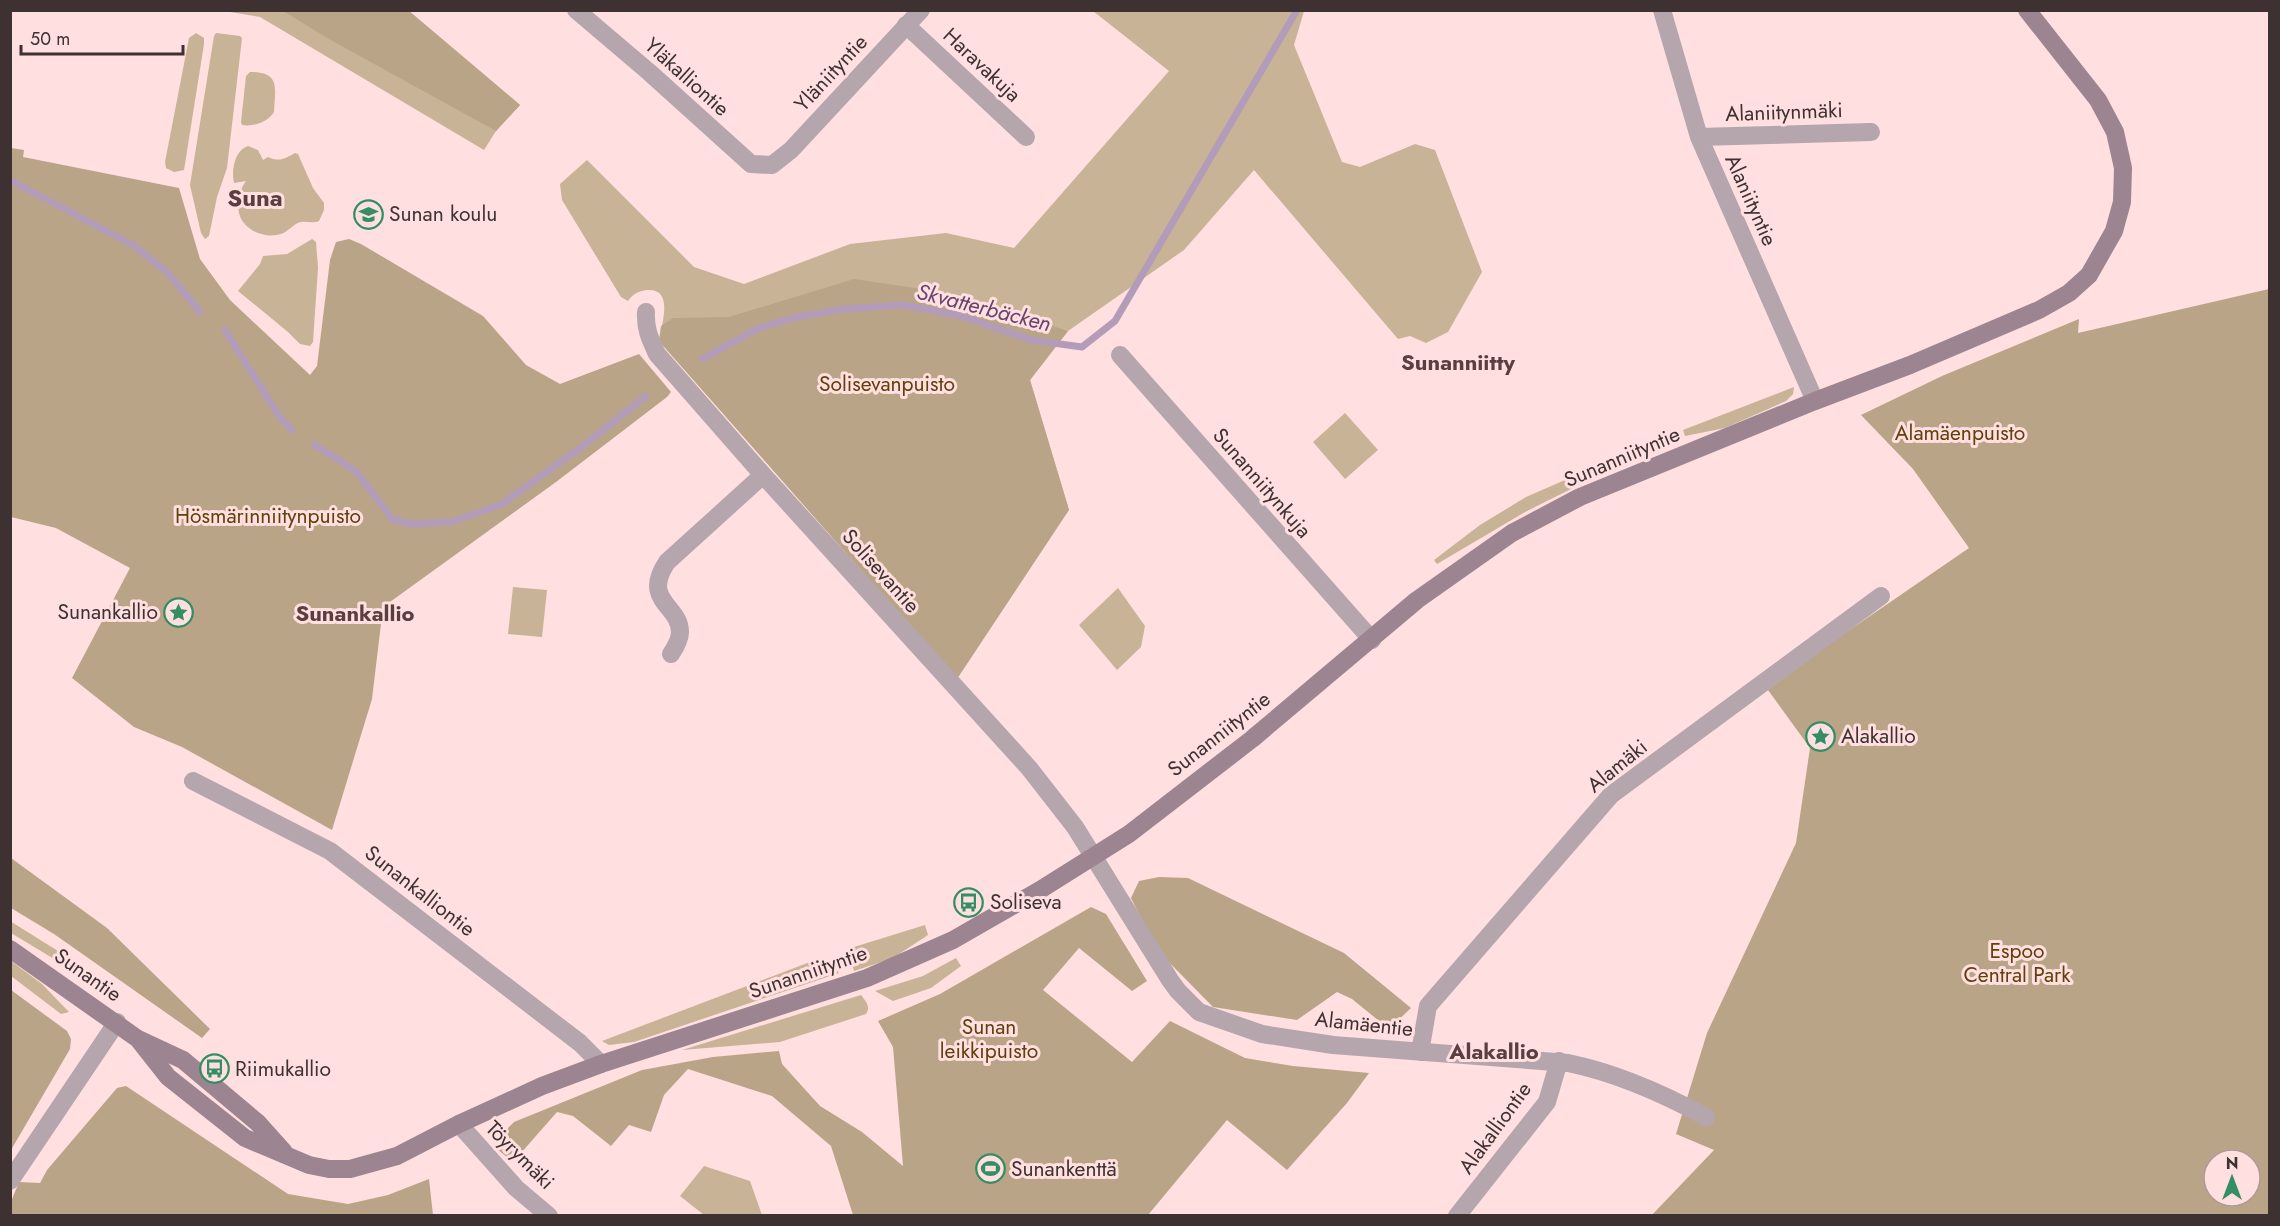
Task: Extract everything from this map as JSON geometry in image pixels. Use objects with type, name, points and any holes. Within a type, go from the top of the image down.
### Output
[{"type":"street","name":"Yläkalliontie","points":[[576,10],[751,164],[772,165]]},
{"type":"street","name":"Yläniityntie","points":[[772,165],[790,150],[921,10]]},
{"type":"street","name":"Alaniityntie","points":[[1662,10],[1699,137],[1815,401]]},
{"type":"street","name":"Sunanniityntie","points":[[329,1169],[350,1169],[397,1156],[459,1124],[542,1086],[601,1064],[867,978],[953,940],[1095,857],[1129,834],[1252,739],[1417,600],[1512,533],[1580,497],[1815,401],[1910,365],[2039,310],[2069,293],[2089,275],[2114,231],[2122,202],[2123,168],[2115,132],[2098,100],[2027,10]]},
{"type":"street","name":"Haravakuja","points":[[906,25],[1026,137]]},
{"type":"street","name":"Alaniitynmäki","points":[[1699,137],[1871,132]]},
{"type":"street","name":"Solisevantie","points":[[646,312],[645,324],[657,354],[763,475],[1029,768],[1075,827],[1095,857]]},
{"type":"street","name":"Sunanniitynkuja","points":[[1120,355],[1372,640]]},
{"type":"street","points":[[671,654],[681,633],[678,622],[662,599],[659,580],[662,570],[667,562],[763,475]]},
{"type":"street","name":"Alamäki","points":[[1420,1052],[1428,1006],[1611,795],[1881,596]]},
{"type":"street","name":"Sunankalliontie","points":[[193,781],[330,850],[580,1043],[601,1064]]},
{"type":"street","name":"Alamäentie","points":[[1095,857],[1170,980],[1199,1012],[1262,1034],[1333,1045],[1559,1061],[1592,1068],[1665,1095],[1706,1117]]},
{"type":"street","name":"Sunantie","points":[[10,949],[117,1022],[138,1039],[168,1077],[245,1138],[309,1165],[329,1169]]},
{"type":"street","points":[[10,1180],[117,1022]]},
{"type":"street","name":"Alakalliontie","points":[[1457,1215],[1547,1102],[1559,1061]]},
{"type":"street","name":"Töyrymäki","points":[[459,1124],[516,1188],[549,1215]]},
{"type":"green space","points":[[224,11],[409,11],[520,105],[496,131],[484,150],[260,17]]},
{"type":"green space","points":[[283,11],[409,11],[520,105],[496,131],[327,38]]},
{"type":"green space","name":"Solisevanpuisto","points":[[1093,11],[1304,11],[1294,45],[1342,162],[1360,167],[1415,144],[1435,150],[1482,272],[1448,332],[1426,343],[1410,336],[1398,339],[1254,170],[1184,250],[1068,331],[1030,380],[1069,510],[865,574],[659,341],[664,309],[661,295],[656,291],[647,290],[636,293],[628,301],[621,297],[562,200],[560,184],[587,160],[694,267],[744,284],[850,244],[946,233],[1014,248],[1169,71]]},
{"type":"green space","points":[[196,33],[204,38],[204,44],[184,170],[174,172],[166,168],[165,162],[189,38]]},
{"type":"green space","points":[[216,33],[242,38],[227,168],[217,197],[209,236],[205,239],[201,233],[190,185]]},
{"type":"green space","points":[[250,72],[267,75],[274,83],[274,112],[260,123],[242,125],[246,76]]},
{"type":"green space","points":[[248,146],[258,150],[263,160],[268,157],[282,159],[295,153],[298,154],[313,188],[324,203],[324,210],[319,221],[298,223],[284,233],[274,235],[255,232],[245,224],[241,219],[238,205],[240,192],[246,181],[234,183],[233,172],[237,156]]},
{"type":"green space","name":"Hösmärinniitynpuisto","points":[[11,148],[24,150],[23,157],[179,188],[200,259],[230,300],[310,375],[317,366],[330,260],[336,242],[349,239],[483,316],[526,365],[560,384],[639,354],[671,392],[556,482],[383,607],[372,699],[332,830],[182,747],[134,727],[72,678],[130,568],[56,528],[11,517]]},
{"type":"green space","points":[[312,239],[316,242],[318,268],[313,342],[310,346],[300,344],[238,291],[260,264],[263,256],[287,254]]},
{"type":"green space","points":[[854,279],[915,288],[990,306],[1068,331],[1030,380],[1069,510],[957,679],[659,341],[661,326],[673,318],[729,317]]},
{"type":"green space","name":"Espoo Central Park","points":[[2269,289],[2269,1215],[1651,1216],[1714,1150],[1676,1134],[1707,1033],[1796,843],[1810,748],[1768,690],[1835,640],[1969,548],[1913,469],[1861,415],[1942,376],[2079,319],[2078,333]]},
{"type":"green space","points":[[1794,387],[1793,394],[1786,401],[1725,428],[1685,436],[1683,430]]},
{"type":"green space","points":[[1345,413],[1378,450],[1345,479],[1313,442]]},
{"type":"green space","points":[[1611,460],[1613,465],[1573,488],[1527,511],[1437,564],[1434,560],[1480,525],[1526,497]]},
{"type":"green space","points":[[513,587],[547,590],[542,637],[508,634]]},
{"type":"green space","points":[[1118,588],[1145,626],[1141,647],[1117,670],[1079,625]]},
{"type":"green space","points":[[11,858],[107,928],[210,1029],[202,1038],[54,934],[11,908]]},
{"type":"green space","points":[[1159,877],[1188,878],[1344,953],[1411,1008],[1389,1029],[1352,999],[1337,992],[1297,1020],[1213,1007],[1157,950],[1131,898],[1139,881]]},
{"type":"green space","name":"Sunan leikkipuisto","points":[[1091,907],[1106,914],[1147,981],[1132,991],[1079,948],[1043,990],[1132,1062],[1170,1021],[1245,1058],[1293,1066],[1369,1073],[1347,1103],[1287,1170],[1227,1120],[1148,1215],[853,1215],[831,1146],[772,1096],[688,1069],[664,1095],[651,1132],[629,1125],[611,1146],[573,1116],[557,1112],[513,1162],[497,1149],[502,1134],[514,1122],[642,1070],[713,1057],[779,1051],[782,1064],[820,1106],[862,1132],[903,1166],[893,1047],[878,1021],[940,994]]},
{"type":"green space","points":[[10,921],[58,951],[54,959],[11,933]]},
{"type":"green space","points":[[925,925],[928,935],[893,958],[854,971],[849,953],[854,947]]},
{"type":"green space","points":[[956,958],[961,966],[931,988],[893,1001],[875,991],[923,976]]},
{"type":"green space","points":[[818,959],[830,962],[839,973],[634,1042],[609,1045],[602,1041]]},
{"type":"green space","points":[[11,961],[42,984],[69,1012],[61,1014],[11,976]]},
{"type":"green space","points":[[11,990],[67,1031],[71,1039],[70,1049],[11,1150]]},
{"type":"green space","points":[[861,995],[868,1006],[866,1014],[780,1042],[682,1050]]},
{"type":"green space","points":[[126,1086],[288,1194],[348,1204],[388,1195],[429,1179],[433,1215],[11,1216],[10,1204],[19,1182],[40,1183],[47,1170],[117,1088]]},
{"type":"green space","points":[[704,1166],[750,1181],[762,1215],[704,1215],[680,1196]]},
{"type":"waterway","name":"Skvatterbäcken","points":[[702,359],[759,328],[793,318],[843,309],[903,305],[961,316],[1031,340],[1082,347],[1115,321],[1297,10]]},
{"type":"waterway","name":"Skvatterbäcken","points":[[10,180],[133,245],[168,273],[200,312]]},
{"type":"waterway","name":"Skvatterbäcken","points":[[225,330],[279,416],[292,430]]},
{"type":"waterway","name":"Skvatterbäcken","points":[[315,445],[356,471],[392,519],[411,524],[451,522],[502,504],[580,448],[646,396]]},
{"type":"place","name":"Sunan koulu","points":[[368,214]]},
{"type":"place","name":"Sunankallio","points":[[179,612]]},
{"type":"place","name":"Alakallio","points":[[1820,736]]},
{"type":"place","name":"Soliseva","points":[[969,902]]},
{"type":"place","name":"Riimukallio","points":[[214,1069]]},
{"type":"place","name":"Sunankenttä","points":[[990,1169]]},
{"type":"district","name":"Suna","points":[[255,198]]},
{"type":"district","name":"Sunanniitty","points":[[1458,362]]},
{"type":"district","name":"Sunankallio","points":[[355,613]]},
{"type":"district","name":"Alakallio","points":[[1494,1051]]},
{"type":"park label","name":"Alamäenpuisto","points":[[1960,433]]}]
